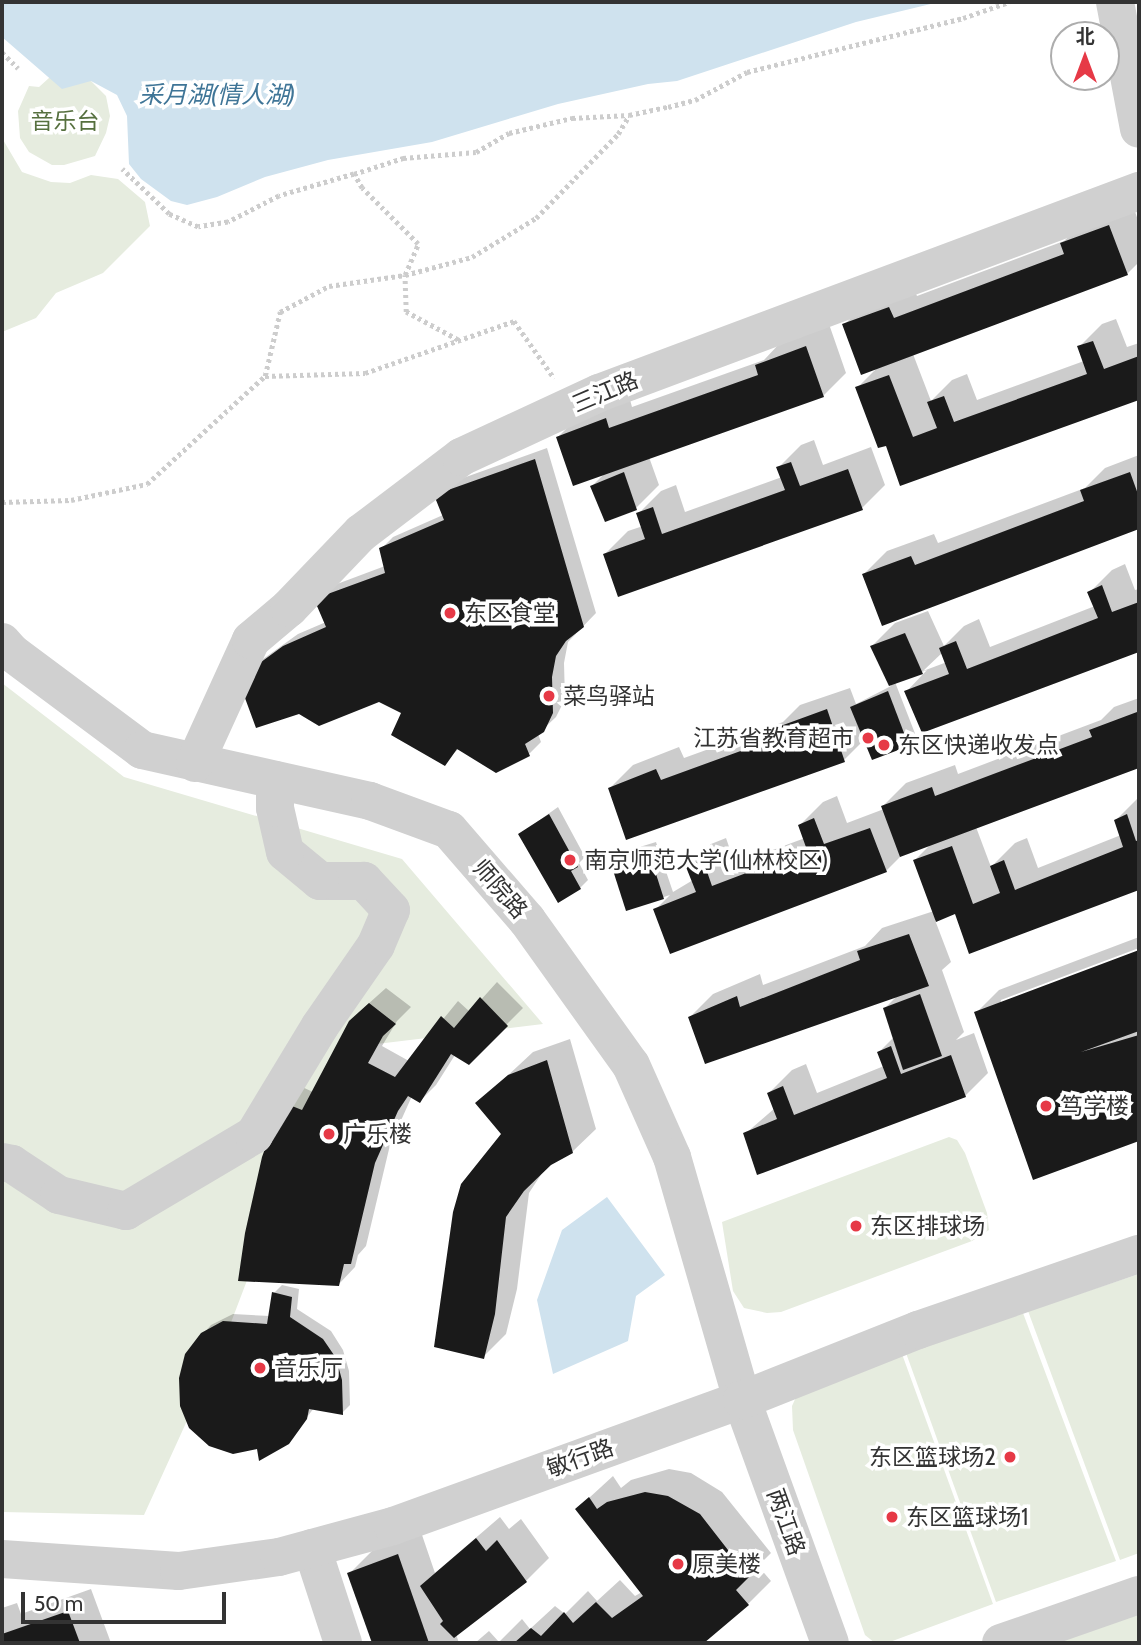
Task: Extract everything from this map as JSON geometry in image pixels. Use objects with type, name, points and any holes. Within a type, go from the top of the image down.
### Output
[{"type":"street","points":[[1115,2],[1139,129]]},
{"type":"street","name":"三江路","points":[[195,763],[251,640],[289,608],[361,533],[461,457],[598,393],[1139,191]]},
{"type":"street","name":"师院路","points":[[2,642],[12,653],[142,750],[370,801],[449,830],[527,920],[636,1076],[672,1157],[742,1400]]},
{"type":"street","points":[[2,1162],[12,1164],[60,1195],[126,1211],[254,1135],[320,1026],[376,945],[391,911],[364,881],[320,881],[285,852],[275,808],[275,780]]},
{"type":"street","name":"敏行路","points":[[2,1559],[179,1571],[279,1557],[393,1526],[742,1400],[918,1331],[1139,1254]]},
{"type":"street","name":"两江路","points":[[742,1400],[830,1643]]},
{"type":"street","points":[[312,1548],[343,1643]]},
{"type":"street","points":[[1001,1643],[1139,1595]]},
{"type":"path","points":[[122,169],[169,214],[198,227],[228,222],[279,197],[403,158],[476,152],[509,134],[572,118],[629,115],[695,100],[747,72],[963,18],[1009,2]]},
{"type":"path","points":[[2,52],[18,68]]},
{"type":"path","points":[[2,502],[71,500],[147,484],[265,376],[280,312],[329,286],[405,275],[472,257],[536,218],[618,134],[629,115]]},
{"type":"path","points":[[354,174],[362,188],[418,244],[405,275],[406,312],[458,340]]},
{"type":"path","points":[[265,376],[365,373],[514,321],[573,405]]},
{"type":"green space","name":"音乐台","points":[[61,75],[91,81],[106,96],[110,116],[106,133],[95,156],[64,165],[52,165],[29,152],[20,138],[18,111],[29,86],[39,87],[49,78]]},
{"type":"green space","points":[[2,138],[22,172],[51,182],[70,183],[91,175],[118,179],[145,202],[150,226],[103,273],[56,293],[36,318],[2,332]]},
{"type":"green space","points":[[2,683],[124,777],[402,859],[543,1024],[335,1049],[227,1333],[144,1515],[2,1512]]},
{"type":"green space","name":"东区排球场","points":[[949,1137],[957,1140],[965,1153],[987,1213],[989,1230],[972,1241],[781,1312],[767,1313],[744,1308],[733,1291],[722,1222]]},
{"type":"green space","points":[[1139,1274],[1139,1553],[1120,1560],[1028,1311]]},
{"type":"green space","name":"东区篮球场2","points":[[1023,1313],[1116,1561],[996,1602],[906,1353]]},
{"type":"green space","name":"东区篮球场1","points":[[902,1354],[993,1604],[887,1643],[875,1643],[865,1635],[793,1430],[792,1406],[797,1395]]},
{"type":"green space","points":[[1139,1611],[1139,1643],[1044,1643]]},
{"type":"water","name":"采月湖(情人湖)","points":[[2,2],[939,2],[856,22],[677,81],[648,84],[558,104],[432,142],[328,160],[265,177],[217,197],[187,205],[171,201],[141,179],[129,164],[127,116],[117,95],[91,81],[62,89],[2,37]]},
{"type":"water","points":[[607,1197],[665,1275],[636,1296],[628,1341],[553,1374],[537,1300],[562,1230]]},
{"type":"building","points":[[1109,225],[1128,275],[861,375],[842,324],[889,307],[894,318],[1064,254],[1060,243]]},
{"type":"building","points":[[1093,341],[1104,369],[1139,356],[1139,400],[900,486],[886,446],[878,448],[855,387],[889,375],[913,437],[937,428],[927,402],[944,396],[954,422],[1087,374],[1077,346]]},
{"type":"building","points":[[806,346],[824,397],[573,486],[556,437],[606,418],[609,428],[758,375],[755,365]]},
{"type":"building","name":"东区食堂","points":[[535,459],[584,627],[566,641],[556,656],[552,677],[553,713],[544,732],[525,744],[530,756],[496,773],[457,749],[445,766],[391,735],[401,713],[379,702],[319,726],[299,714],[256,728],[238,679],[283,646],[326,627],[314,599],[385,573],[379,548],[444,520],[434,495]]},
{"type":"building","points":[[791,462],[800,486],[848,469],[863,510],[618,597],[603,554],[645,539],[636,513],[653,507],[662,534],[785,490],[776,467]]},
{"type":"building","points":[[624,472],[637,510],[605,522],[590,486]]},
{"type":"building","points":[[1130,472],[1139,497],[1139,529],[882,626],[862,574],[911,556],[915,565],[1084,501],[1080,490]]},
{"type":"building","points":[[1102,585],[1112,612],[1139,602],[1139,652],[922,733],[904,691],[949,674],[939,648],[956,641],[967,669],[1098,618],[1087,592]]},
{"type":"building","points":[[905,633],[923,674],[889,686],[870,646]]},
{"type":"building","points":[[888,691],[909,746],[872,760],[850,707]]},
{"type":"building","points":[[827,709],[845,762],[626,840],[608,788],[656,769],[661,780],[779,737],[775,728]]},
{"type":"building","points":[[1137,712],[1139,768],[900,857],[881,806],[932,787],[935,796],[1092,737],[1089,730]]},
{"type":"building","points":[[549,814],[578,867],[571,871],[581,889],[558,903],[518,834]]},
{"type":"building","points":[[1127,814],[1136,841],[1139,840],[1139,890],[969,954],[955,914],[936,922],[913,860],[952,846],[973,904],[1000,893],[990,866],[1004,860],[1015,890],[1123,847],[1114,820]]},
{"type":"building","points":[[814,818],[824,844],[870,828],[887,872],[670,954],[653,909],[696,892],[686,867],[703,860],[712,886],[807,850],[798,825]]},
{"type":"building","points":[[648,849],[664,899],[626,911],[610,861]]},
{"type":"building","points":[[909,934],[929,986],[705,1064],[688,1017],[737,996],[740,1007],[860,960],[857,951]]},
{"type":"building","name":"笃学楼","points":[[1139,950],[1139,1031],[1081,1052],[1139,1035],[1139,1141],[1033,1180],[974,1012]]},
{"type":"building","points":[[920,994],[942,1056],[903,1070],[883,1008]]},
{"type":"building","name":"广乐楼","points":[[480,997],[508,1026],[469,1065],[451,1054],[420,1103],[408,1096],[398,1111],[375,1163],[351,1264],[344,1264],[339,1286],[238,1281],[245,1233],[262,1157],[282,1102],[302,1110],[349,1021],[369,1003],[396,1024],[383,1036],[368,1063],[395,1077],[441,1016],[454,1028]]},
{"type":"building","points":[[891,1046],[901,1074],[951,1055],[966,1097],[757,1175],[743,1133],[777,1119],[767,1093],[783,1086],[794,1115],[887,1078],[877,1052]]},
{"type":"building","name":"广乐楼","points":[[547,1060],[573,1153],[551,1165],[524,1191],[506,1217],[495,1314],[484,1359],[434,1347],[453,1212],[461,1184],[501,1134],[475,1103],[508,1075]]},
{"type":"building","name":"音乐厅","points":[[272,1292],[292,1297],[290,1317],[323,1339],[336,1358],[342,1380],[343,1415],[309,1409],[307,1419],[289,1444],[259,1461],[257,1449],[233,1454],[209,1446],[189,1428],[180,1406],[179,1378],[185,1354],[201,1333],[223,1321],[267,1324]]},
{"type":"building","name":"原美楼","points":[[645,1492],[668,1496],[700,1514],[749,1577],[736,1590],[749,1605],[704,1643],[514,1643],[531,1628],[541,1636],[564,1612],[573,1623],[596,1602],[612,1618],[643,1596],[575,1509],[589,1497],[597,1509],[607,1502]]},
{"type":"building","points":[[476,1538],[486,1551],[497,1540],[527,1582],[454,1638],[440,1624],[443,1621],[420,1586]]},
{"type":"building","points":[[398,1554],[429,1643],[372,1643],[347,1573]]},
{"type":"building","points":[[68,1611],[80,1643],[2,1643],[2,1634]]},
{"type":"place","name":"东区食堂","points":[[450,613]]},
{"type":"place","name":"菜鸟驿站","points":[[549,696]]},
{"type":"place","name":"江苏省教育超市","points":[[868,738]]},
{"type":"place","name":"东区快递收发点","points":[[884,745]]},
{"type":"place","name":"南京师范大学(仙林校区)","points":[[570,860]]},
{"type":"place","name":"笃学楼","points":[[1046,1106]]},
{"type":"place","name":"广乐楼","points":[[329,1134]]},
{"type":"place","name":"东区排球场","points":[[856,1226]]},
{"type":"place","name":"音乐厅","points":[[260,1368]]},
{"type":"place","name":"东区篮球场2","points":[[1010,1457]]},
{"type":"place","name":"东区篮球场1","points":[[892,1517]]},
{"type":"place","name":"原美楼","points":[[678,1564]]}]
